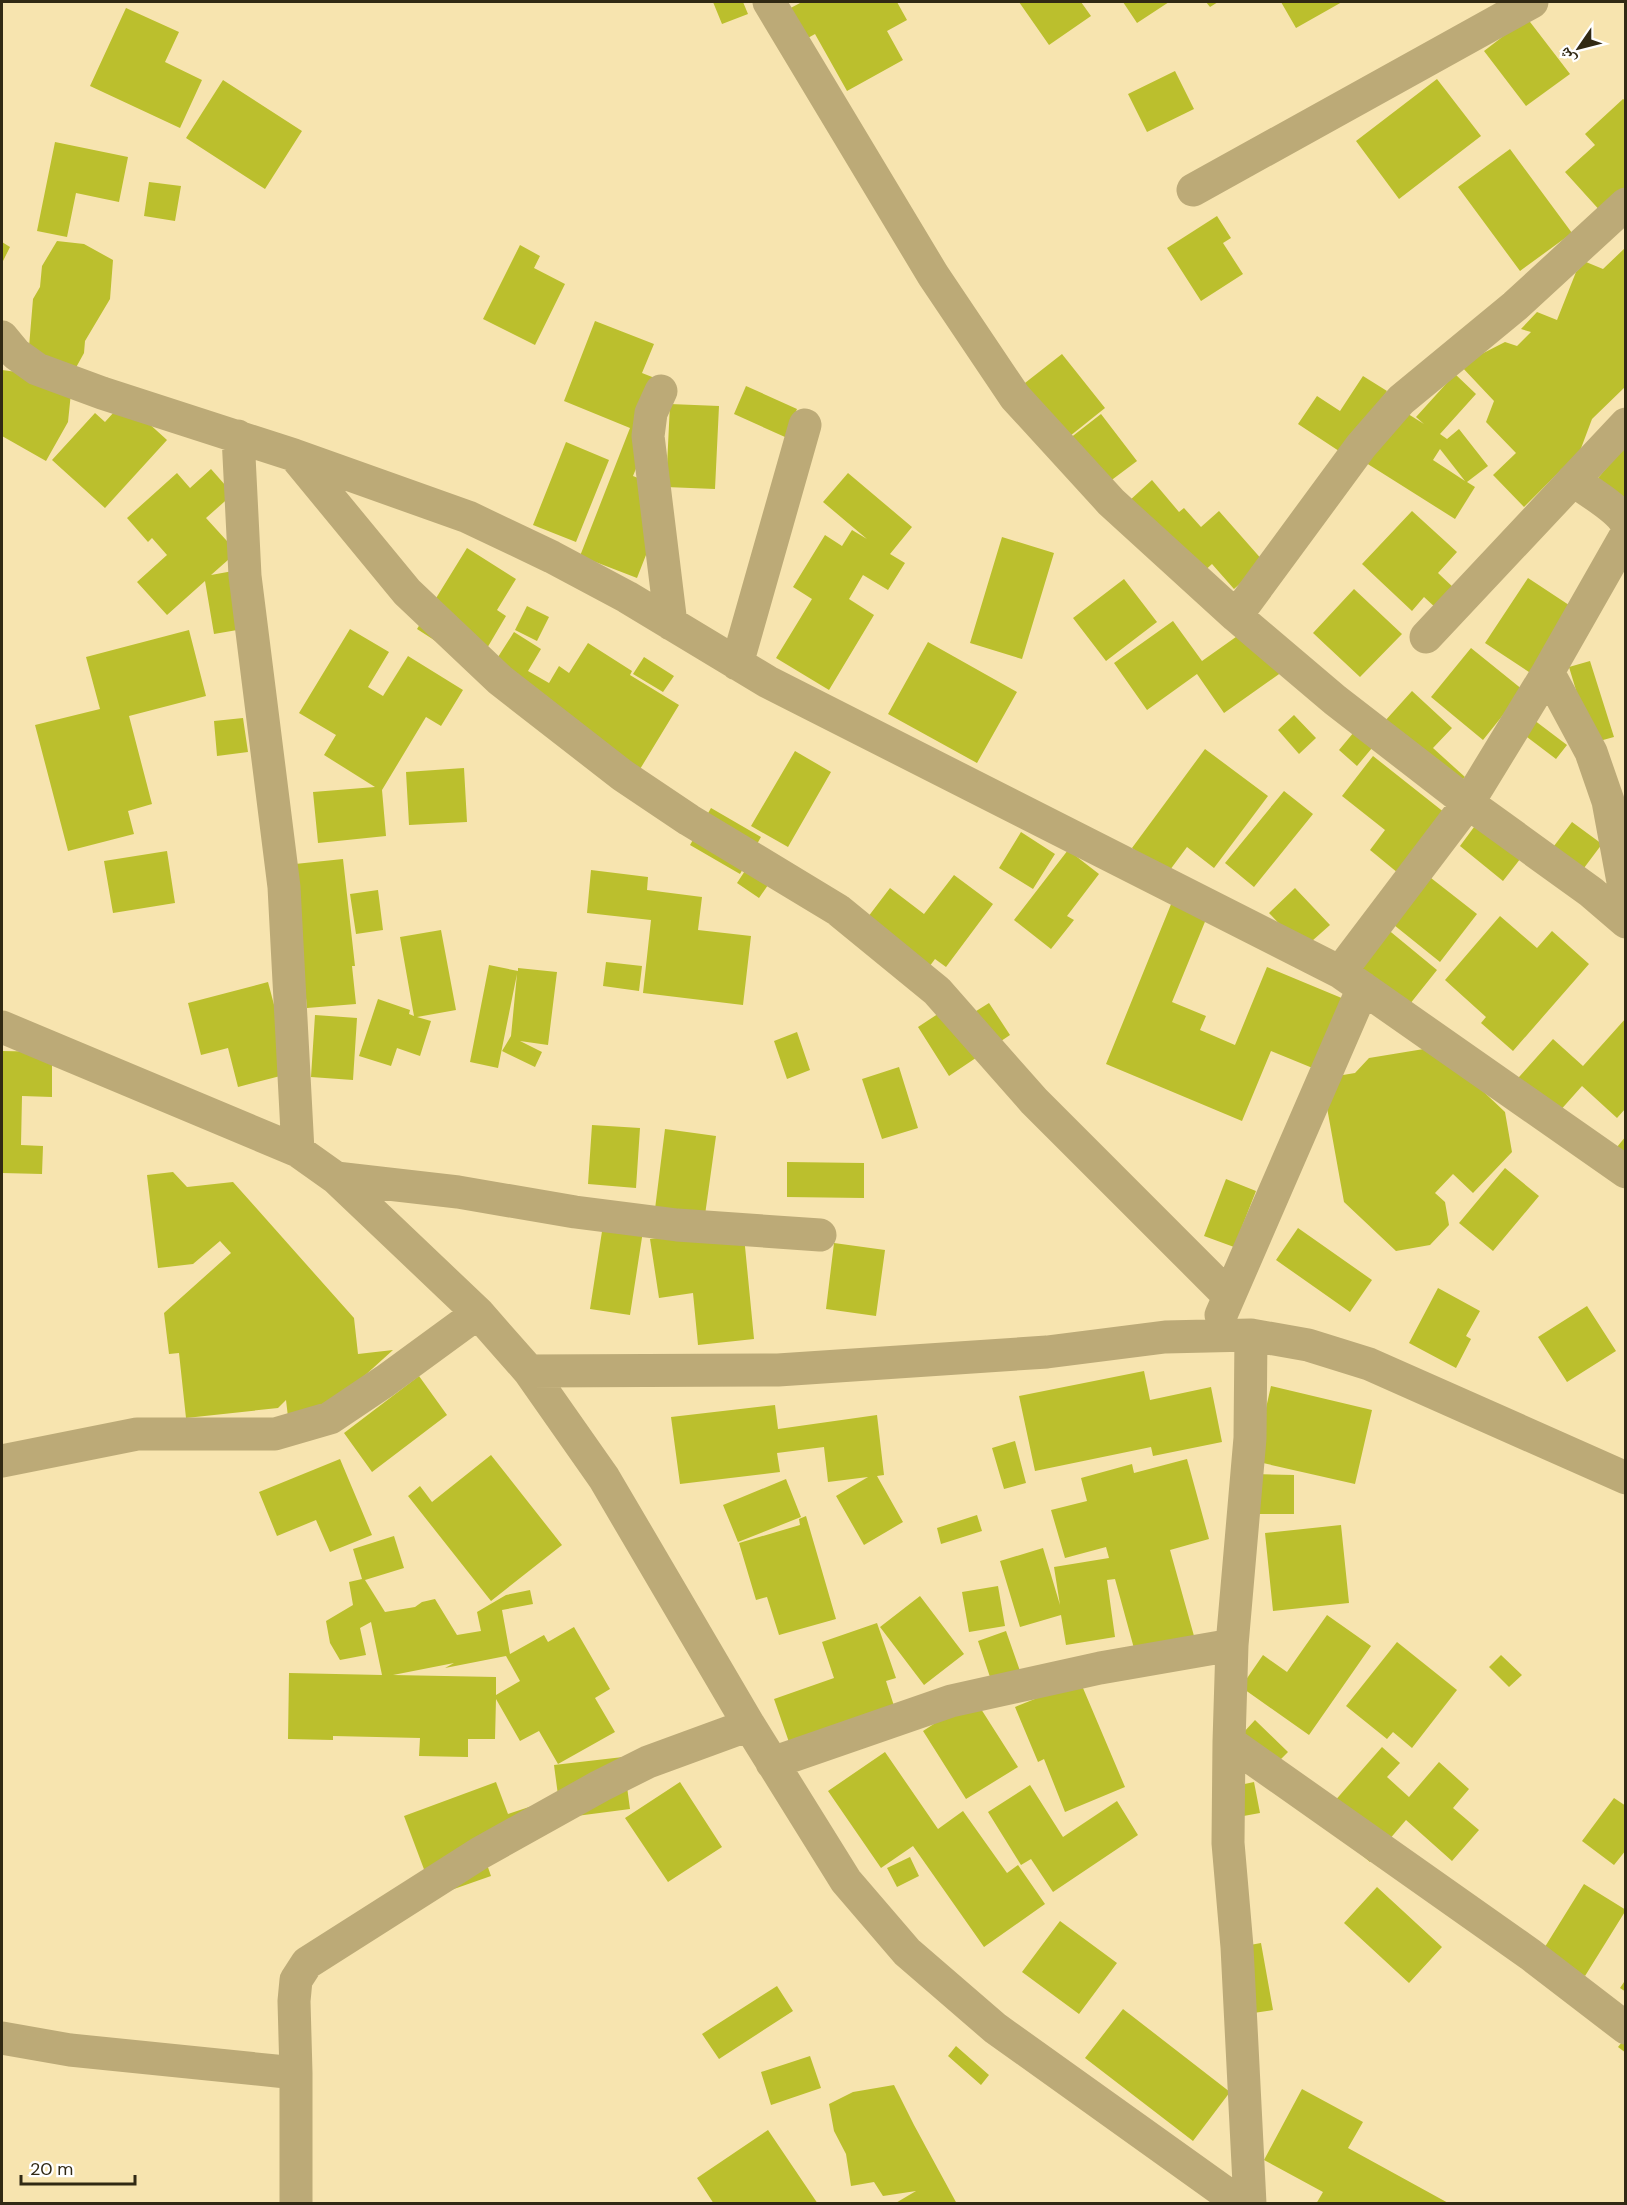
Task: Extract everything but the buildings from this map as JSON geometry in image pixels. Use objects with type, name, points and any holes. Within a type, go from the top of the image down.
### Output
[{"type":"street","points":[[769,2],[933,275],[1015,397],[1111,502],[1236,616],[1335,700],[1468,803],[1591,892],[1626,922]]},
{"type":"street","points":[[1192,190],[1532,2]]},
{"type":"street","points":[[1236,616],[1361,446],[1401,400],[1515,306],[1626,204]]},
{"type":"street","points":[[2,337],[16,354],[36,369],[102,393],[294,455],[468,517],[552,557],[768,682],[1352,980],[1626,1172]]},
{"type":"street","points":[[661,391],[651,413],[648,436],[671,624]]},
{"type":"street","points":[[1426,637],[1626,424]]},
{"type":"street","points":[[737,664],[805,425]]},
{"type":"street","points":[[238,436],[245,576],[284,887],[298,1151]]},
{"type":"street","points":[[294,455],[407,592],[500,680],[622,775],[689,820],[838,910],[937,991],[1034,1101],[1229,1296]]},
{"type":"street","points":[[1573,480],[1624,518],[1626,524]]},
{"type":"street","points":[[1212,1336],[1352,980],[1468,803],[1548,672],[1626,535]]},
{"type":"street","points":[[1548,672],[1591,752],[1608,801],[1626,898]]},
{"type":"street","points":[[2,1027],[298,1151],[336,1178],[478,1313],[529,1371],[604,1478],[749,1725],[846,1881],[908,1952],[995,2028],[1241,2204]]},
{"type":"street","points":[[336,1178],[458,1192],[575,1212],[677,1225],[820,1235]]},
{"type":"street","points":[[2,1461],[137,1434],[275,1434],[330,1418],[478,1313]]},
{"type":"street","points":[[529,1371],[778,1370],[1047,1352],[1165,1337],[1251,1335],[1308,1345],[1369,1364],[1626,1478]]},
{"type":"street","points":[[1250,2204],[1237,1947],[1228,1843],[1228,1742],[1232,1645],[1250,1438],[1251,1335]]},
{"type":"street","points":[[772,1763],[951,1701],[1100,1668],[1232,1645]]},
{"type":"street","points":[[296,2204],[294,2001],[296,1980],[307,1963],[480,1853],[600,1786],[648,1762],[749,1725]]},
{"type":"street","points":[[1228,1742],[1531,1954],[1626,2028]]},
{"type":"street","points":[[2,2038],[70,2050],[296,2073]]}]
